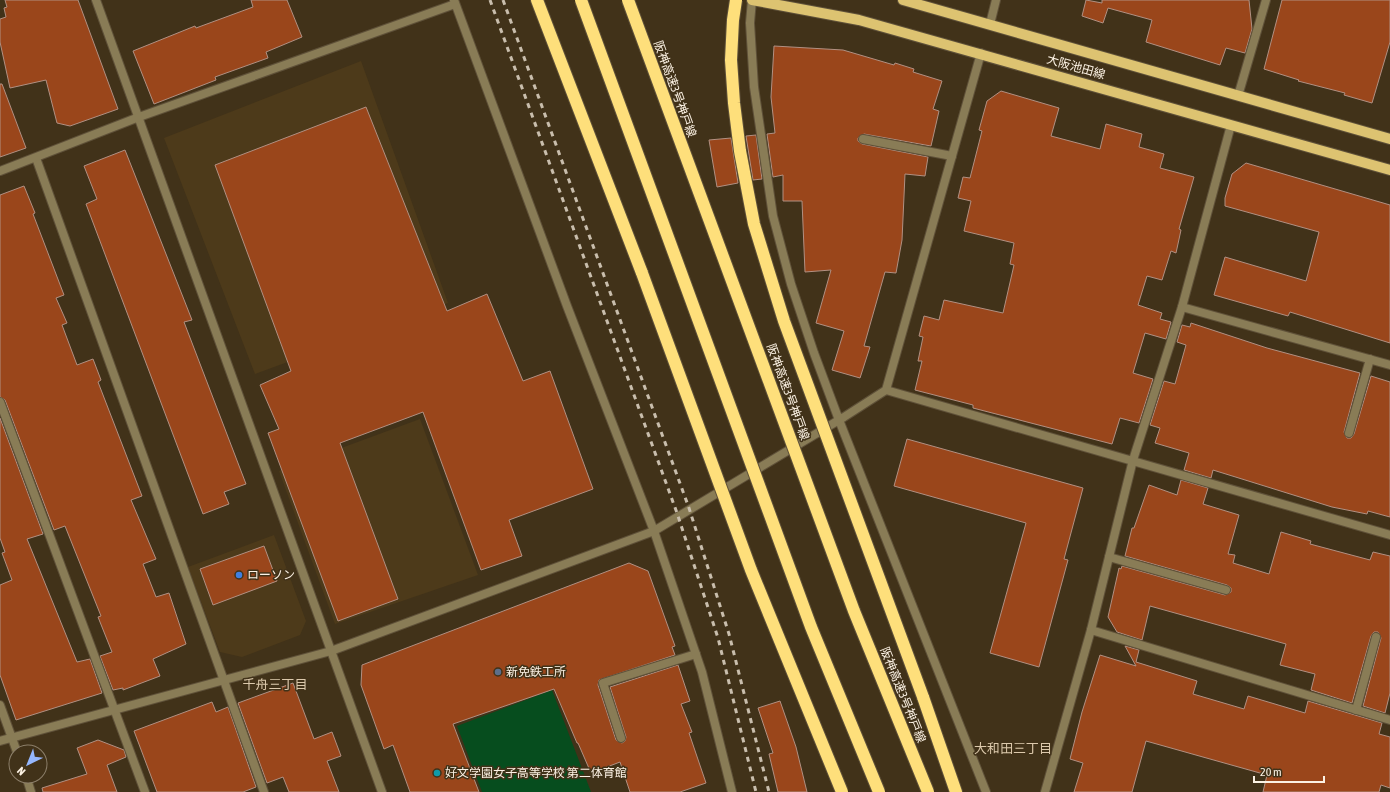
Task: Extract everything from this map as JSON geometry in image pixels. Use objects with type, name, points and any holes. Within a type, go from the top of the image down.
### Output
[{"type":"highway","points":[[537,0],[642,273],[751,570],[842,792]]},
{"type":"highway","points":[[580,0],[811,627],[879,792]]},
{"type":"highway","name":"阪神高速3号神戸線","points":[[628,0],[854,611],[928,792]]},
{"type":"highway","points":[[736,0],[733,20],[731,60],[734,103],[740,151],[754,224],[784,321],[924,697],[956,792]]},
{"type":"main road","name":"大阪池田線","points":[[752,0],[859,20],[981,53],[1390,170]]},
{"type":"main road","name":"大阪池田線","points":[[903,0],[1390,139]]},
{"type":"street","points":[[96,0],[382,792]]},
{"type":"street","points":[[752,0],[750,23],[754,86],[773,216],[791,284],[814,353],[839,420],[986,792]]},
{"type":"street","points":[[990,24],[996,0]]},
{"type":"street","points":[[1238,96],[1266,0]]},
{"type":"street","points":[[0,171],[139,117],[455,2],[567,306],[654,531],[696,654],[732,792]]},
{"type":"street","points":[[0,741],[331,651],[654,531],[839,420],[886,390],[981,53]]},
{"type":"street","points":[[1045,792],[1091,630],[1133,460],[1182,307],[1230,125]]},
{"type":"street","points":[[863,139],[952,156]]},
{"type":"street","points":[[36,158],[264,792]]},
{"type":"street","points":[[1182,307],[1390,365]]},
{"type":"street","points":[[1350,433],[1370,359]]},
{"type":"street","points":[[886,390],[1133,460],[1390,536]]},
{"type":"street","points":[[0,402],[145,792]]},
{"type":"street","points":[[1109,557],[1226,590]]},
{"type":"street","points":[[1091,630],[1390,720]]},
{"type":"street","points":[[1356,710],[1376,637]]},
{"type":"street","points":[[621,738],[603,683],[696,654]]},
{"type":"street","points":[[0,705],[14,744]]},
{"type":"shaded area","points":[[361,61],[448,303],[255,374],[164,138]]},
{"type":"shaded area","points":[[420,419],[478,575],[335,624],[279,471]]},
{"type":"shaded area","points":[[274,535],[306,621],[300,635],[242,657],[220,652],[188,567]]},
{"type":"green space","points":[[552,690],[591,792],[482,792],[457,726]]},
{"type":"building","points":[[5,0],[78,0],[118,109],[70,126],[57,123],[46,80],[10,88],[0,42],[0,19],[6,17],[4,8],[7,7]]},
{"type":"building","points":[[251,0],[287,0],[302,37],[266,52],[268,58],[215,77],[216,80],[154,104],[133,51],[195,26],[196,28],[253,7]]},
{"type":"building","points":[[1086,0],[1102,3],[1102,0],[1249,0],[1252,29],[1245,53],[1226,48],[1220,65],[1146,42],[1152,20],[1108,8],[1103,23],[1082,16]]},
{"type":"building","points":[[1282,0],[1390,0],[1390,42],[1372,103],[1344,95],[1345,93],[1298,81],[1299,80],[1264,69]]},
{"type":"building","points":[[774,46],[843,50],[894,65],[895,63],[914,69],[913,72],[942,81],[933,109],[939,111],[931,146],[864,134],[858,138],[858,141],[862,144],[928,157],[925,176],[905,174],[902,240],[896,273],[885,272],[864,346],[870,347],[860,378],[832,370],[844,331],[816,323],[831,270],[805,272],[802,201],[783,201],[783,175],[773,177],[767,134],[775,133],[771,97]]},
{"type":"building","points":[[0,84],[2,84],[26,148],[0,157]]},
{"type":"building","points":[[1001,91],[1059,108],[1051,136],[1100,149],[1106,124],[1142,134],[1139,147],[1164,154],[1160,168],[1194,177],[1179,229],[1181,230],[1176,253],[1171,251],[1162,280],[1147,276],[1138,305],[1162,313],[1160,319],[1171,322],[1166,339],[1145,333],[1133,373],[1153,379],[1139,423],[1120,418],[1112,444],[973,408],[973,405],[915,390],[922,361],[918,361],[923,337],[919,336],[924,316],[939,320],[944,300],[1003,313],[1014,265],[1010,264],[1014,243],[964,231],[971,201],[958,198],[963,177],[970,178],[982,131],[979,130],[987,101]]},
{"type":"building","points":[[366,107],[447,311],[487,294],[523,381],[550,371],[593,489],[509,520],[522,556],[481,570],[423,412],[340,443],[398,599],[338,621],[268,433],[279,429],[260,385],[291,371],[215,165]]},
{"type":"building","points":[[756,135],[762,179],[753,180],[746,136]]},
{"type":"building","points":[[731,138],[738,183],[717,187],[709,140]]},
{"type":"building","points":[[125,150],[192,320],[184,322],[246,484],[224,492],[229,504],[203,514],[86,204],[97,199],[84,166]]},
{"type":"building","points":[[1246,163],[1390,205],[1390,343],[1290,312],[1288,316],[1214,295],[1225,257],[1306,281],[1319,232],[1225,206],[1225,198],[1232,174]]},
{"type":"building","points":[[24,186],[64,295],[56,298],[67,323],[62,325],[77,365],[93,359],[101,380],[98,382],[142,496],[131,500],[156,559],[143,564],[156,597],[169,593],[186,644],[153,659],[160,676],[123,690],[123,688],[113,690],[100,656],[112,652],[98,617],[101,616],[65,526],[54,530],[5,400],[0,397],[0,195]]},
{"type":"building","points":[[1191,323],[1267,348],[1360,373],[1344,432],[1347,438],[1351,438],[1354,434],[1371,376],[1390,382],[1390,517],[1368,511],[1367,514],[1332,507],[1213,470],[1211,478],[1184,470],[1189,453],[1155,443],[1160,428],[1150,425],[1164,381],[1175,384],[1186,345],[1177,342],[1182,325],[1190,327]]},
{"type":"building","points":[[0,418],[43,534],[27,539],[77,662],[90,659],[102,693],[16,720],[0,675],[0,585],[12,580],[2,553],[5,552],[0,538]]},
{"type":"building","points":[[907,439],[1083,488],[1064,559],[1068,560],[1039,667],[990,653],[1026,523],[894,486]]},
{"type":"building","points":[[1181,480],[1208,488],[1203,504],[1239,515],[1228,554],[1235,555],[1233,563],[1269,574],[1281,532],[1311,541],[1310,544],[1370,560],[1373,552],[1390,556],[1390,693],[1385,713],[1363,706],[1381,638],[1378,632],[1374,632],[1371,636],[1352,703],[1311,690],[1315,674],[1280,665],[1286,644],[1150,606],[1142,640],[1117,632],[1108,617],[1119,568],[1121,569],[1122,566],[1225,595],[1231,592],[1231,588],[1227,585],[1125,556],[1132,528],[1134,528],[1149,485],[1177,495]]},
{"type":"building","name":"ローソン","points":[[264,546],[277,581],[213,605],[200,569]]},
{"type":"building","points":[[629,563],[648,571],[675,646],[672,647],[675,655],[599,680],[598,685],[616,740],[622,743],[625,741],[626,737],[610,687],[678,665],[690,701],[681,704],[692,732],[689,733],[706,783],[680,792],[630,792],[620,762],[591,773],[554,689],[453,724],[479,792],[410,792],[393,745],[384,749],[361,685],[362,665]]},
{"type":"building","points":[[1125,646],[1139,650],[1136,662],[1197,681],[1193,694],[1244,709],[1248,696],[1305,713],[1308,701],[1382,723],[1379,734],[1390,737],[1390,788],[1381,785],[1379,792],[1263,792],[1267,775],[1146,741],[1132,792],[1074,792],[1083,763],[1070,759],[1082,712],[1100,655],[1136,666]]},
{"type":"building","points":[[293,683],[314,739],[332,732],[341,756],[327,761],[339,792],[289,792],[283,777],[267,783],[238,703]]},
{"type":"building","points":[[780,701],[796,747],[807,792],[778,792],[769,754],[773,753],[758,708]]},
{"type":"building","points":[[212,702],[216,712],[228,707],[256,787],[243,792],[157,792],[134,731]]},
{"type":"building","points":[[98,740],[124,750],[126,757],[107,765],[117,792],[43,792],[42,788],[87,774],[77,748]]},
{"type":"railway","points":[[490,0],[677,513],[718,638],[756,792]]},
{"type":"railway","points":[[503,0],[689,508],[729,634],[769,792]]},
{"type":"place","name":"ローソン","points":[[239,575]]},
{"type":"place","name":"新免鉄工所","points":[[498,672]]},
{"type":"place","name":"好文学園女子高等学校 第二体育館","points":[[437,773]]},
{"type":"district","name":"千舟三丁目","points":[[275,684]]},
{"type":"district","name":"大和田三丁目","points":[[1013,748]]}]
